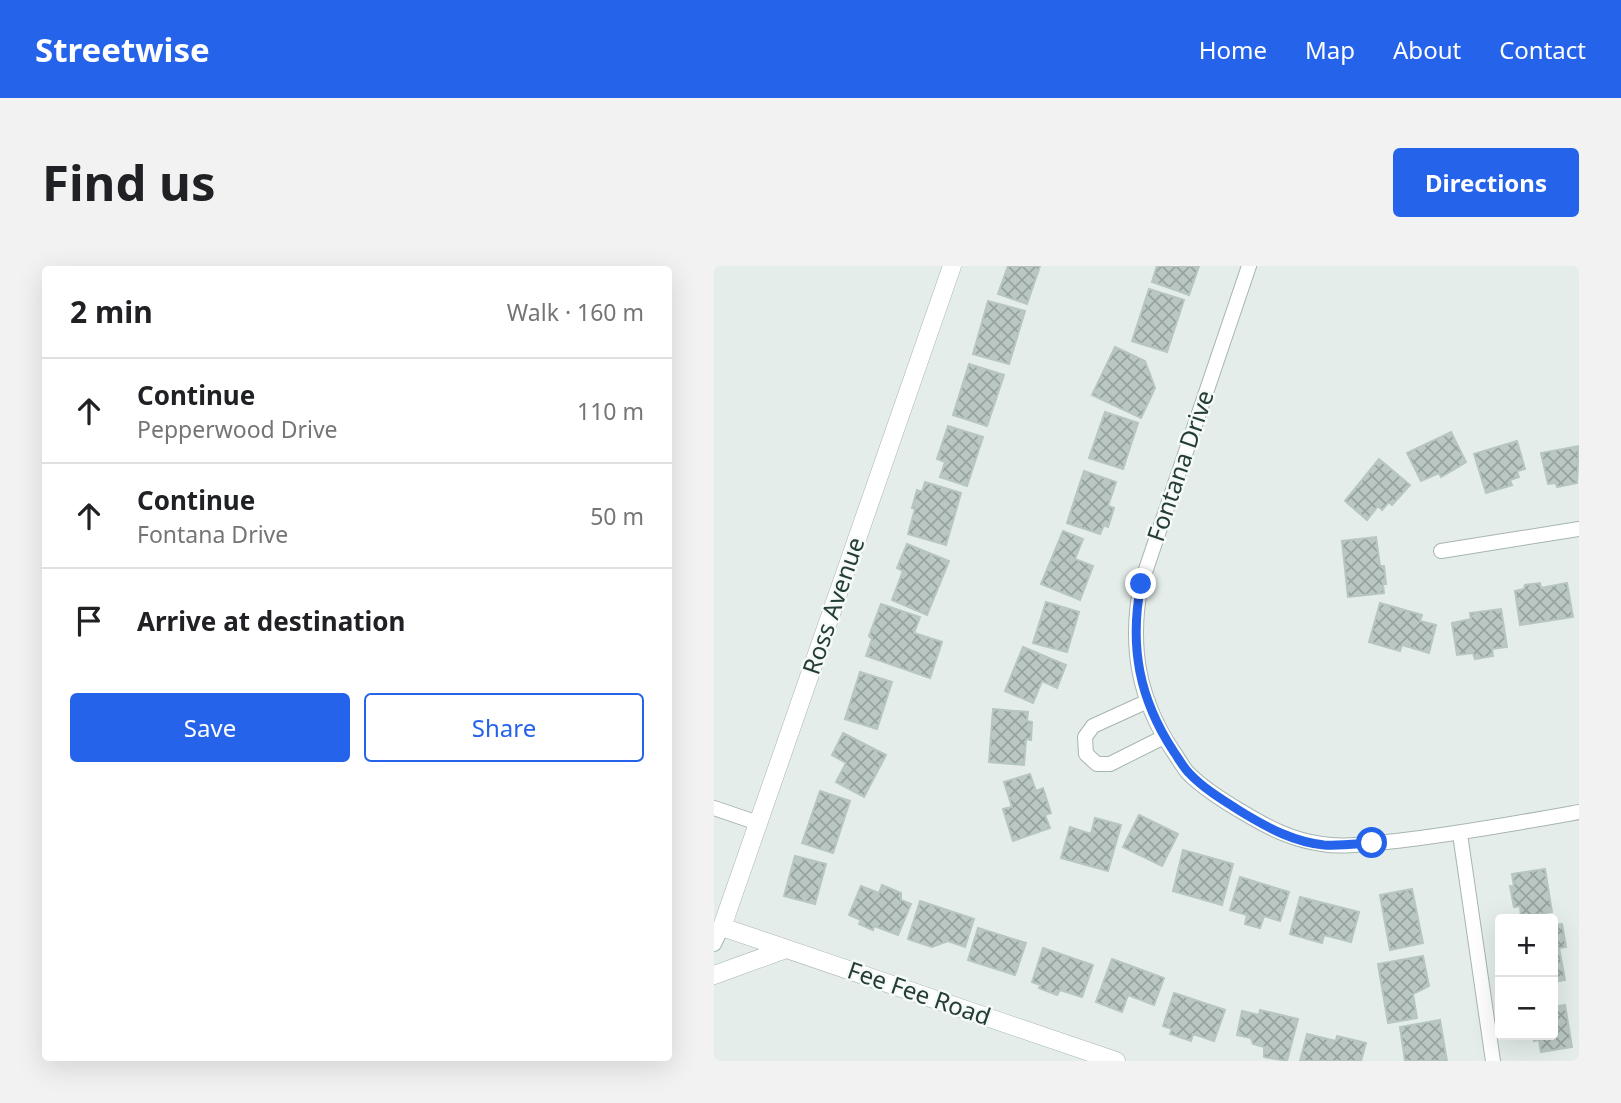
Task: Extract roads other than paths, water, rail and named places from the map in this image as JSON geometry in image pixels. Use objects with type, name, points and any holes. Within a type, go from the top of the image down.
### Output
[{"type":"street","name":"Ross Avenue","points":[[714,944],[952,266]]},
{"type":"street","name":"Fontana Drive","points":[[1250,266],[1141,584],[1135,612],[1134,639],[1139,671],[1148,701],[1164,737],[1188,772],[1222,800],[1272,831],[1324,845],[1460,834],[1579,812]]},
{"type":"street","points":[[1441,551],[1579,529]]},
{"type":"street","points":[[1148,701],[1093,726],[1085,737],[1086,754],[1097,764],[1110,764],[1164,737]]},
{"type":"street","points":[[714,808],[758,823]]},
{"type":"street","points":[[1460,834],[1493,1061]]},
{"type":"street","name":"Fee Fee Road","points":[[722,927],[1116,1061]]},
{"type":"street","points":[[714,975],[786,949]]}]
